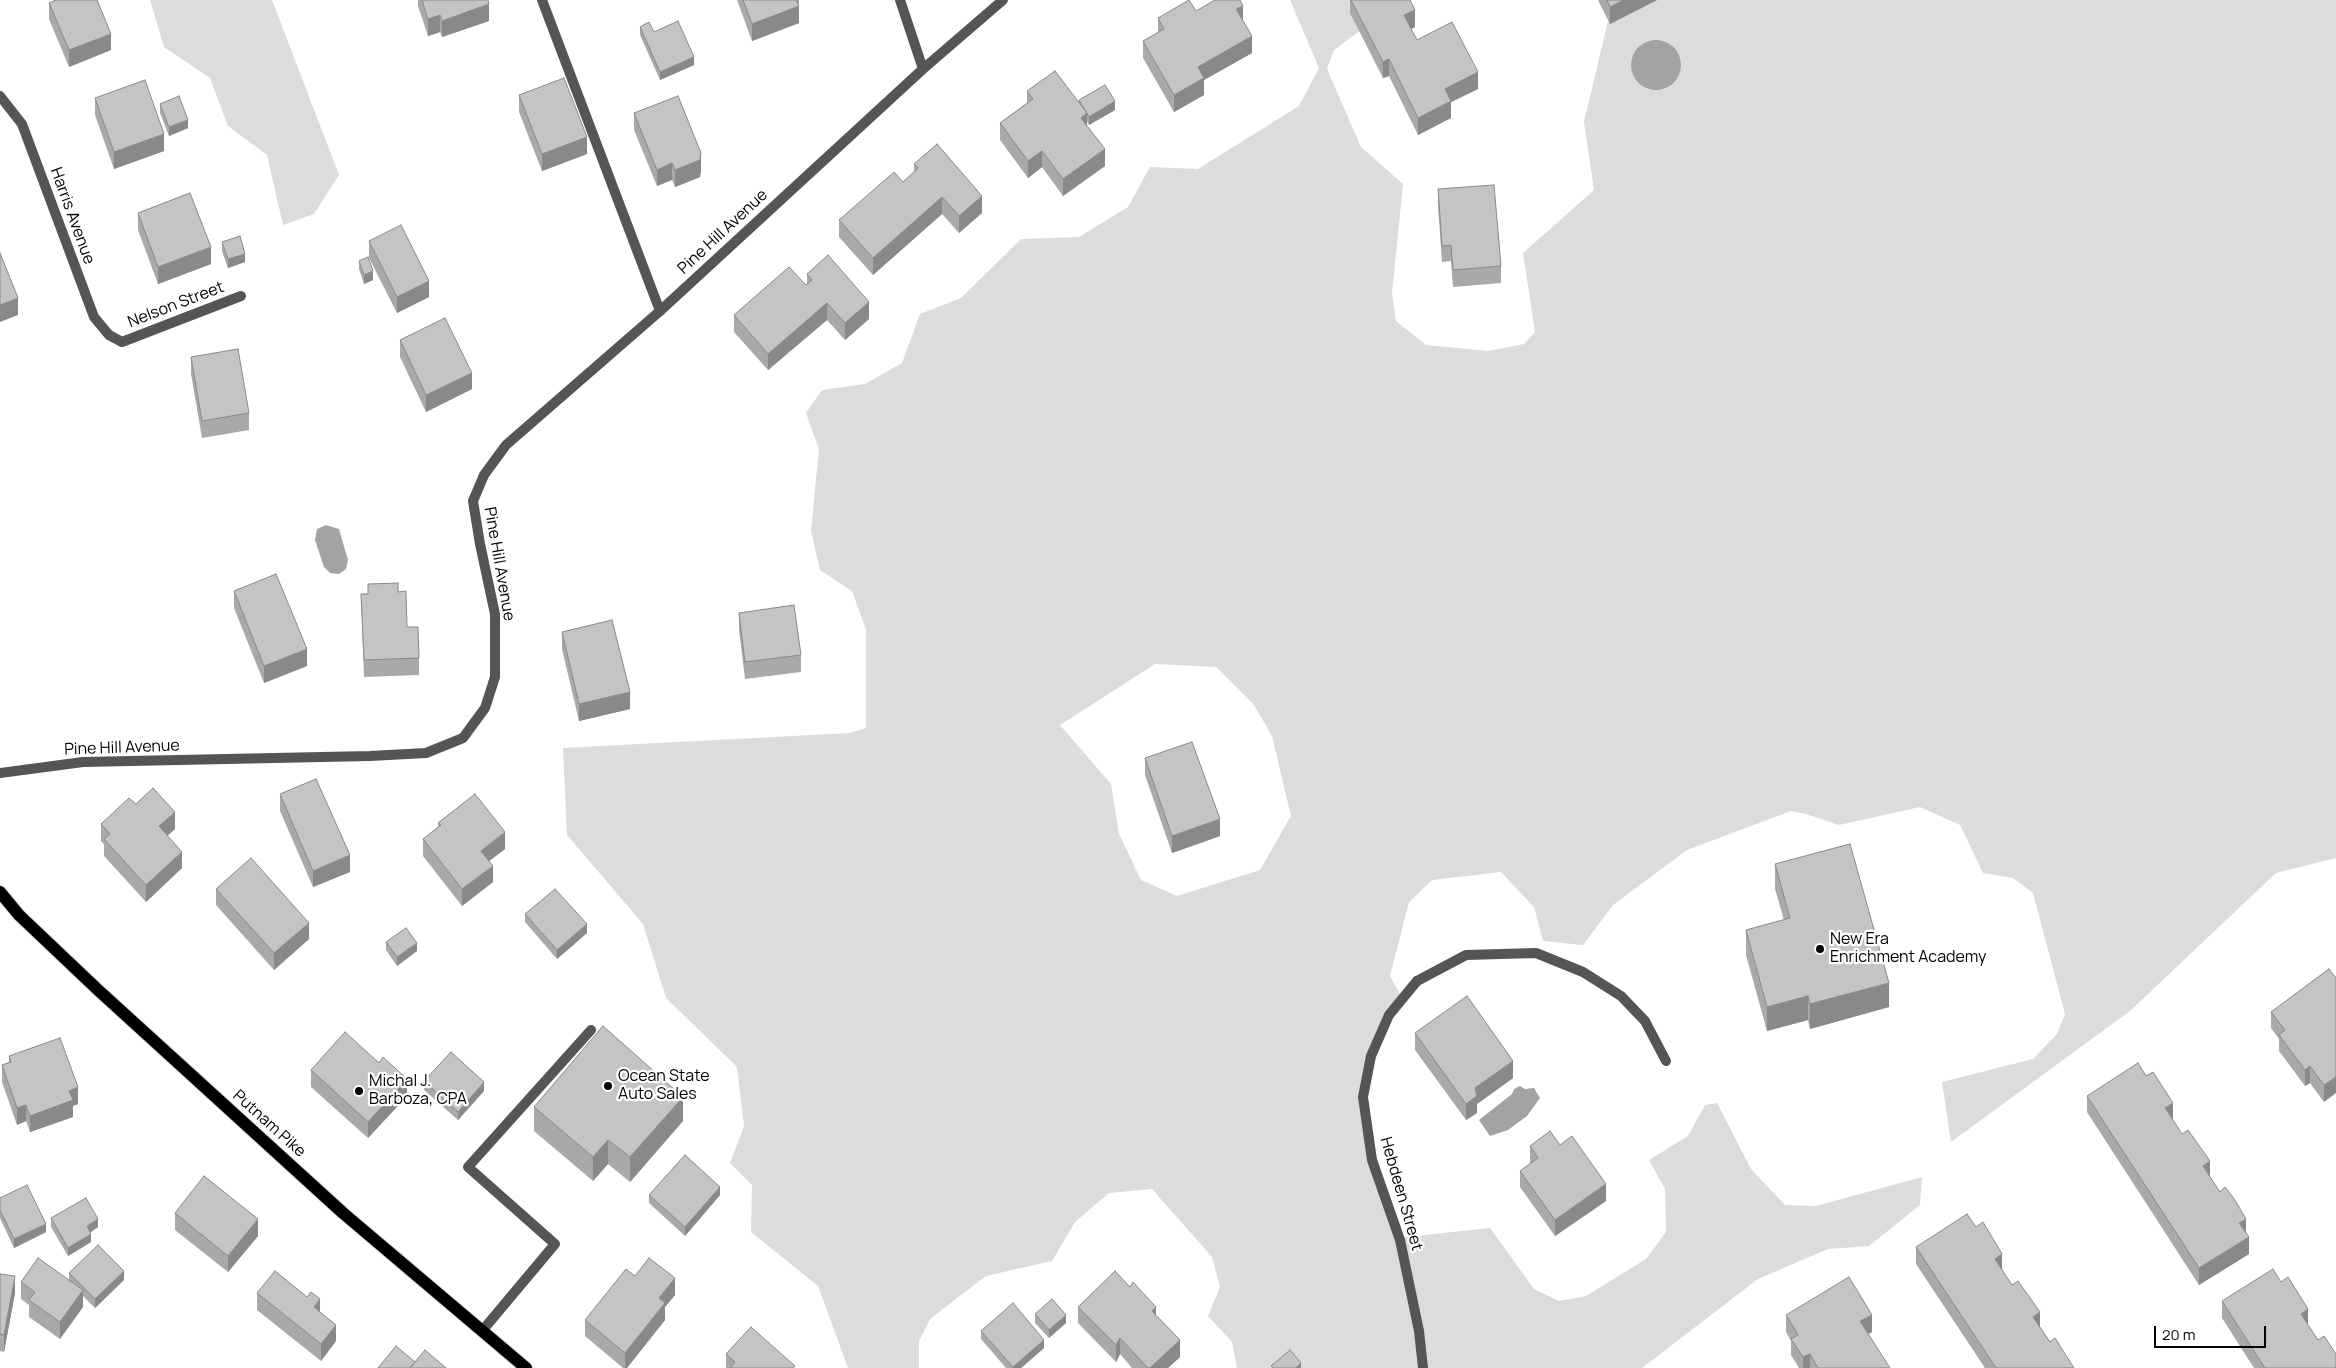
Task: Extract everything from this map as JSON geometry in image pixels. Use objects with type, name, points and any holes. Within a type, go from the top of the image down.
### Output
[{"type":"main road","name":"Putnam Pike","points":[[0,892],[19,915],[111,1002],[343,1213],[526,1368]]},
{"type":"street","points":[[542,0],[660,311]]},
{"type":"street","points":[[900,0],[923,69]]},
{"type":"street","name":"Pine Hill Avenue","points":[[0,773],[83,762],[370,756],[426,753],[463,738],[485,708],[495,677],[495,614],[473,501],[484,476],[506,446],[660,311],[923,69],[1003,0]]},
{"type":"street","name":"Harris Avenue","points":[[0,96],[22,124],[94,317],[109,335],[122,342]]},
{"type":"street","name":"Nelson Street","points":[[122,342],[241,296]]},
{"type":"street","name":"Hebdeen Street","points":[[1423,1368],[1419,1331],[1400,1240],[1372,1160],[1363,1097],[1371,1056],[1390,1016],[1418,981],[1466,955],[1536,953],[1583,972],[1621,996],[1645,1021],[1666,1061]]},
{"type":"street","points":[[482,1331],[555,1244],[468,1167],[591,1030]]},
{"type":"shaded area","points":[[150,0],[272,0],[339,175],[314,214],[283,225],[267,155],[228,126],[210,78],[164,47]]},
{"type":"shaded area","points":[[1290,0],[1355,0],[1361,30],[1334,50],[1327,69],[1361,147],[1403,184],[1392,293],[1396,321],[1426,345],[1488,351],[1524,344],[1535,332],[1523,253],[1594,190],[1584,122],[1613,0],[2336,0],[2336,858],[2276,873],[2130,1011],[1951,1142],[1942,1082],[2033,1059],[2057,1034],[2065,1014],[2033,893],[2013,878],[1983,873],[1960,825],[1920,807],[1839,825],[1791,811],[1687,850],[1613,905],[1583,945],[1543,941],[1534,907],[1501,872],[1432,880],[1409,902],[1390,976],[1405,1003],[1387,1026],[1370,1057],[1363,1103],[1397,1238],[1490,1228],[1534,1289],[1559,1301],[1586,1296],[1646,1259],[1666,1232],[1665,1189],[1649,1160],[1688,1136],[1705,1105],[1717,1103],[1751,1169],[1785,1205],[1816,1206],[1922,1177],[1920,1205],[1869,1246],[1828,1249],[1758,1279],[1642,1368],[1237,1368],[1232,1342],[1208,1316],[1220,1287],[1212,1257],[1152,1189],[1109,1193],[1075,1222],[1052,1261],[986,1276],[930,1319],[919,1341],[919,1368],[848,1368],[818,1286],[751,1232],[752,1185],[730,1163],[744,1126],[737,1067],[666,998],[643,924],[567,835],[563,748],[850,733],[866,728],[866,630],[852,591],[820,570],[811,531],[819,449],[806,413],[822,390],[865,384],[902,363],[920,314],[961,298],[1021,239],[1079,237],[1128,207],[1150,167],[1198,169],[1299,106],[1319,68]],"holes":[[[1155,664],[1216,667],[1254,705],[1272,736],[1291,816],[1260,870],[1177,896],[1141,880],[1119,834],[1111,784],[1060,725]]]},
{"type":"shaded area","points":[[1656,40],[1666,42],[1674,47],[1679,55],[1681,65],[1679,75],[1674,83],[1666,88],[1656,90],[1646,88],[1638,83],[1633,75],[1631,65],[1633,55],[1638,47],[1646,42]]},
{"type":"shaded area","points":[[326,525],[339,529],[348,560],[346,569],[339,574],[330,573],[324,567],[315,540],[317,529]]},
{"type":"shaded area","points":[[1520,1086],[1525,1089],[1534,1088],[1540,1098],[1527,1116],[1508,1130],[1490,1136],[1479,1120],[1512,1094],[1514,1089]]},
{"type":"building","points":[[56,0],[97,0],[111,34],[69,50],[49,3]]},
{"type":"building","points":[[422,0],[488,0],[489,4],[442,21],[440,15],[428,19]]},
{"type":"building","points":[[743,0],[796,0],[799,6],[752,24]]},
{"type":"building","points":[[1189,0],[1196,11],[1215,0],[1240,0],[1243,6],[1236,9],[1252,36],[1198,67],[1204,78],[1174,95],[1143,41],[1164,29],[1158,18]]},
{"type":"building","points":[[1351,0],[1410,0],[1415,10],[1404,15],[1417,40],[1452,22],[1478,72],[1445,89],[1451,101],[1418,118],[1389,59],[1383,62]]},
{"type":"building","points":[[1607,0],[1624,0],[1610,7]]},
{"type":"building","points":[[678,21],[694,57],[660,72],[640,27],[649,22],[654,32]]},
{"type":"building","points":[[1055,71],[1087,113],[1081,118],[1105,149],[1063,179],[1042,151],[1028,161],[1000,123],[1033,99],[1027,91]]},
{"type":"building","points":[[564,78],[587,137],[542,154],[519,95]]},
{"type":"building","points":[[145,80],[164,134],[114,152],[95,98]]},
{"type":"building","points":[[1105,85],[1115,101],[1089,117],[1079,100]]},
{"type":"building","points":[[179,96],[188,120],[169,127],[160,104]]},
{"type":"building","points":[[678,96],[701,153],[700,160],[675,170],[672,163],[657,170],[634,113]]},
{"type":"building","points":[[937,144],[982,196],[959,216],[942,197],[873,258],[839,220],[894,172],[903,182],[918,168],[914,164]]},
{"type":"building","points":[[1494,185],[1501,266],[1453,270],[1451,245],[1442,246],[1438,189]]},
{"type":"building","points":[[190,193],[211,247],[158,267],[138,213]]},
{"type":"building","points":[[401,225],[429,281],[397,297],[369,241]]},
{"type":"building","points":[[240,236],[245,254],[228,259],[222,242]]},
{"type":"building","points":[[0,253],[18,298],[0,305]]},
{"type":"building","points":[[828,255],[869,302],[845,323],[827,303],[768,354],[734,315],[789,267],[806,285],[812,280],[807,274]]},
{"type":"building","points":[[368,257],[373,271],[364,275],[359,261]]},
{"type":"building","points":[[445,318],[472,373],[426,395],[400,340]]},
{"type":"building","points":[[238,349],[249,413],[202,421],[191,357]]},
{"type":"building","points":[[276,574],[307,649],[264,666],[234,591]]},
{"type":"building","points":[[398,583],[398,592],[406,591],[407,627],[418,627],[419,658],[364,660],[361,594],[368,594],[368,584]]},
{"type":"building","points":[[794,605],[801,655],[745,662],[739,613]]},
{"type":"building","points":[[612,620],[630,692],[579,704],[562,632]]},
{"type":"building","points":[[1192,742],[1220,819],[1172,836],[1145,758]]},
{"type":"building","points":[[316,779],[350,855],[313,871],[280,794]]},
{"type":"building","points":[[153,788],[175,812],[159,826],[182,852],[146,885],[104,839],[110,834],[101,824],[129,798],[136,804]]},
{"type":"building","points":[[475,794],[505,832],[481,851],[493,866],[462,889],[423,839],[441,825],[438,823]]},
{"type":"building","name":"New Era Enrichment Academy","points":[[1850,844],[1889,983],[1810,1004],[1808,996],[1767,1007],[1746,930],[1790,918],[1775,864]]},
{"type":"building","points":[[251,858],[309,923],[274,953],[216,889]]},
{"type":"building","points":[[555,889],[587,924],[557,950],[525,914]]},
{"type":"building","points":[[406,928],[417,943],[397,957],[386,942]]},
{"type":"building","points":[[2329,969],[2336,978],[2336,1077],[2324,1085],[2310,1066],[2305,1070],[2279,1035],[2285,1030],[2271,1012]]},
{"type":"building","points":[[1467,996],[1513,1061],[1475,1088],[1477,1096],[1466,1104],[1415,1033]]},
{"type":"building","name":"Ocean State Auto Sales","points":[[603,1026],[683,1097],[630,1157],[608,1140],[593,1157],[534,1107]]},
{"type":"building","name":"Michal J. Barboza, CPA","points":[[345,1032],[379,1063],[383,1057],[407,1079],[368,1122],[311,1070]]},
{"type":"building","points":[[60,1038],[78,1087],[69,1091],[73,1100],[30,1116],[26,1105],[17,1108],[2,1065],[11,1062],[9,1056]]},
{"type":"building","points":[[451,1052],[484,1082],[458,1112],[424,1081]]},
{"type":"building","points":[[2138,1063],[2146,1076],[2153,1072],[2173,1103],[2165,1108],[2182,1134],[2188,1130],[2210,1161],[2203,1166],[2220,1192],[2225,1187],[2246,1219],[2239,1223],[2249,1237],[2199,1268],[2087,1096]]},
{"type":"building","points":[[1550,1131],[1560,1145],[1572,1136],[1606,1184],[1555,1220],[1520,1171],[1538,1158],[1530,1146]]},
{"type":"building","points":[[685,1155],[720,1187],[685,1227],[649,1195]]},
{"type":"building","points":[[204,1176],[258,1219],[228,1256],[175,1213]]},
{"type":"building","points":[[27,1185],[46,1224],[14,1239],[0,1210],[0,1198]]},
{"type":"building","points":[[86,1198],[98,1219],[87,1226],[91,1234],[68,1248],[51,1218]]},
{"type":"building","points":[[1967,1214],[1976,1227],[1983,1222],[2002,1254],[1995,1259],[2012,1285],[2018,1281],[2040,1312],[2033,1317],[2050,1342],[2055,1338],[2074,1368],[1996,1368],[1916,1247]]},
{"type":"building","points":[[98,1245],[124,1271],[95,1299],[69,1273]]},
{"type":"building","points":[[38,1258],[83,1290],[60,1322],[29,1300],[35,1292],[21,1282]]},
{"type":"building","points":[[649,1258],[675,1278],[659,1298],[665,1303],[625,1353],[585,1320],[626,1269],[635,1276]]},
{"type":"building","points":[[2273,1269],[2281,1282],[2288,1277],[2308,1309],[2301,1314],[2318,1340],[2324,1336],[2336,1354],[2336,1368],[2265,1368],[2222,1301]]},
{"type":"building","points":[[275,1271],[307,1297],[311,1292],[320,1299],[314,1307],[336,1325],[321,1344],[257,1293]]},
{"type":"building","points":[[1115,1271],[1130,1287],[1133,1282],[1156,1307],[1152,1311],[1180,1340],[1150,1368],[1120,1338],[1116,1345],[1078,1307]]},
{"type":"building","points":[[0,1274],[15,1276],[4,1335],[0,1334]]},
{"type":"building","points":[[1849,1277],[1872,1315],[1860,1321],[1890,1368],[1818,1368],[1810,1354],[1803,1357],[1791,1339],[1798,1335],[1786,1315]]},
{"type":"building","points":[[1052,1299],[1066,1315],[1049,1330],[1035,1314]]},
{"type":"building","points":[[1013,1303],[1044,1340],[1013,1367],[981,1331]]},
{"type":"building","points":[[751,1327],[795,1366],[793,1368],[730,1368],[735,1362],[726,1354]]},
{"type":"building","points":[[396,1346],[415,1362],[410,1368],[378,1368]]},
{"type":"building","points":[[425,1350],[446,1368],[410,1368]]},
{"type":"building","points":[[1290,1350],[1301,1363],[1296,1368],[1273,1368],[1271,1366]]},
{"type":"place","name":"New Era Enrichment Academy","points":[[1820,949]]},
{"type":"place","name":"Ocean State Auto Sales","points":[[608,1086]]},
{"type":"place","name":"Michal J. Barboza, CPA","points":[[359,1091]]}]
